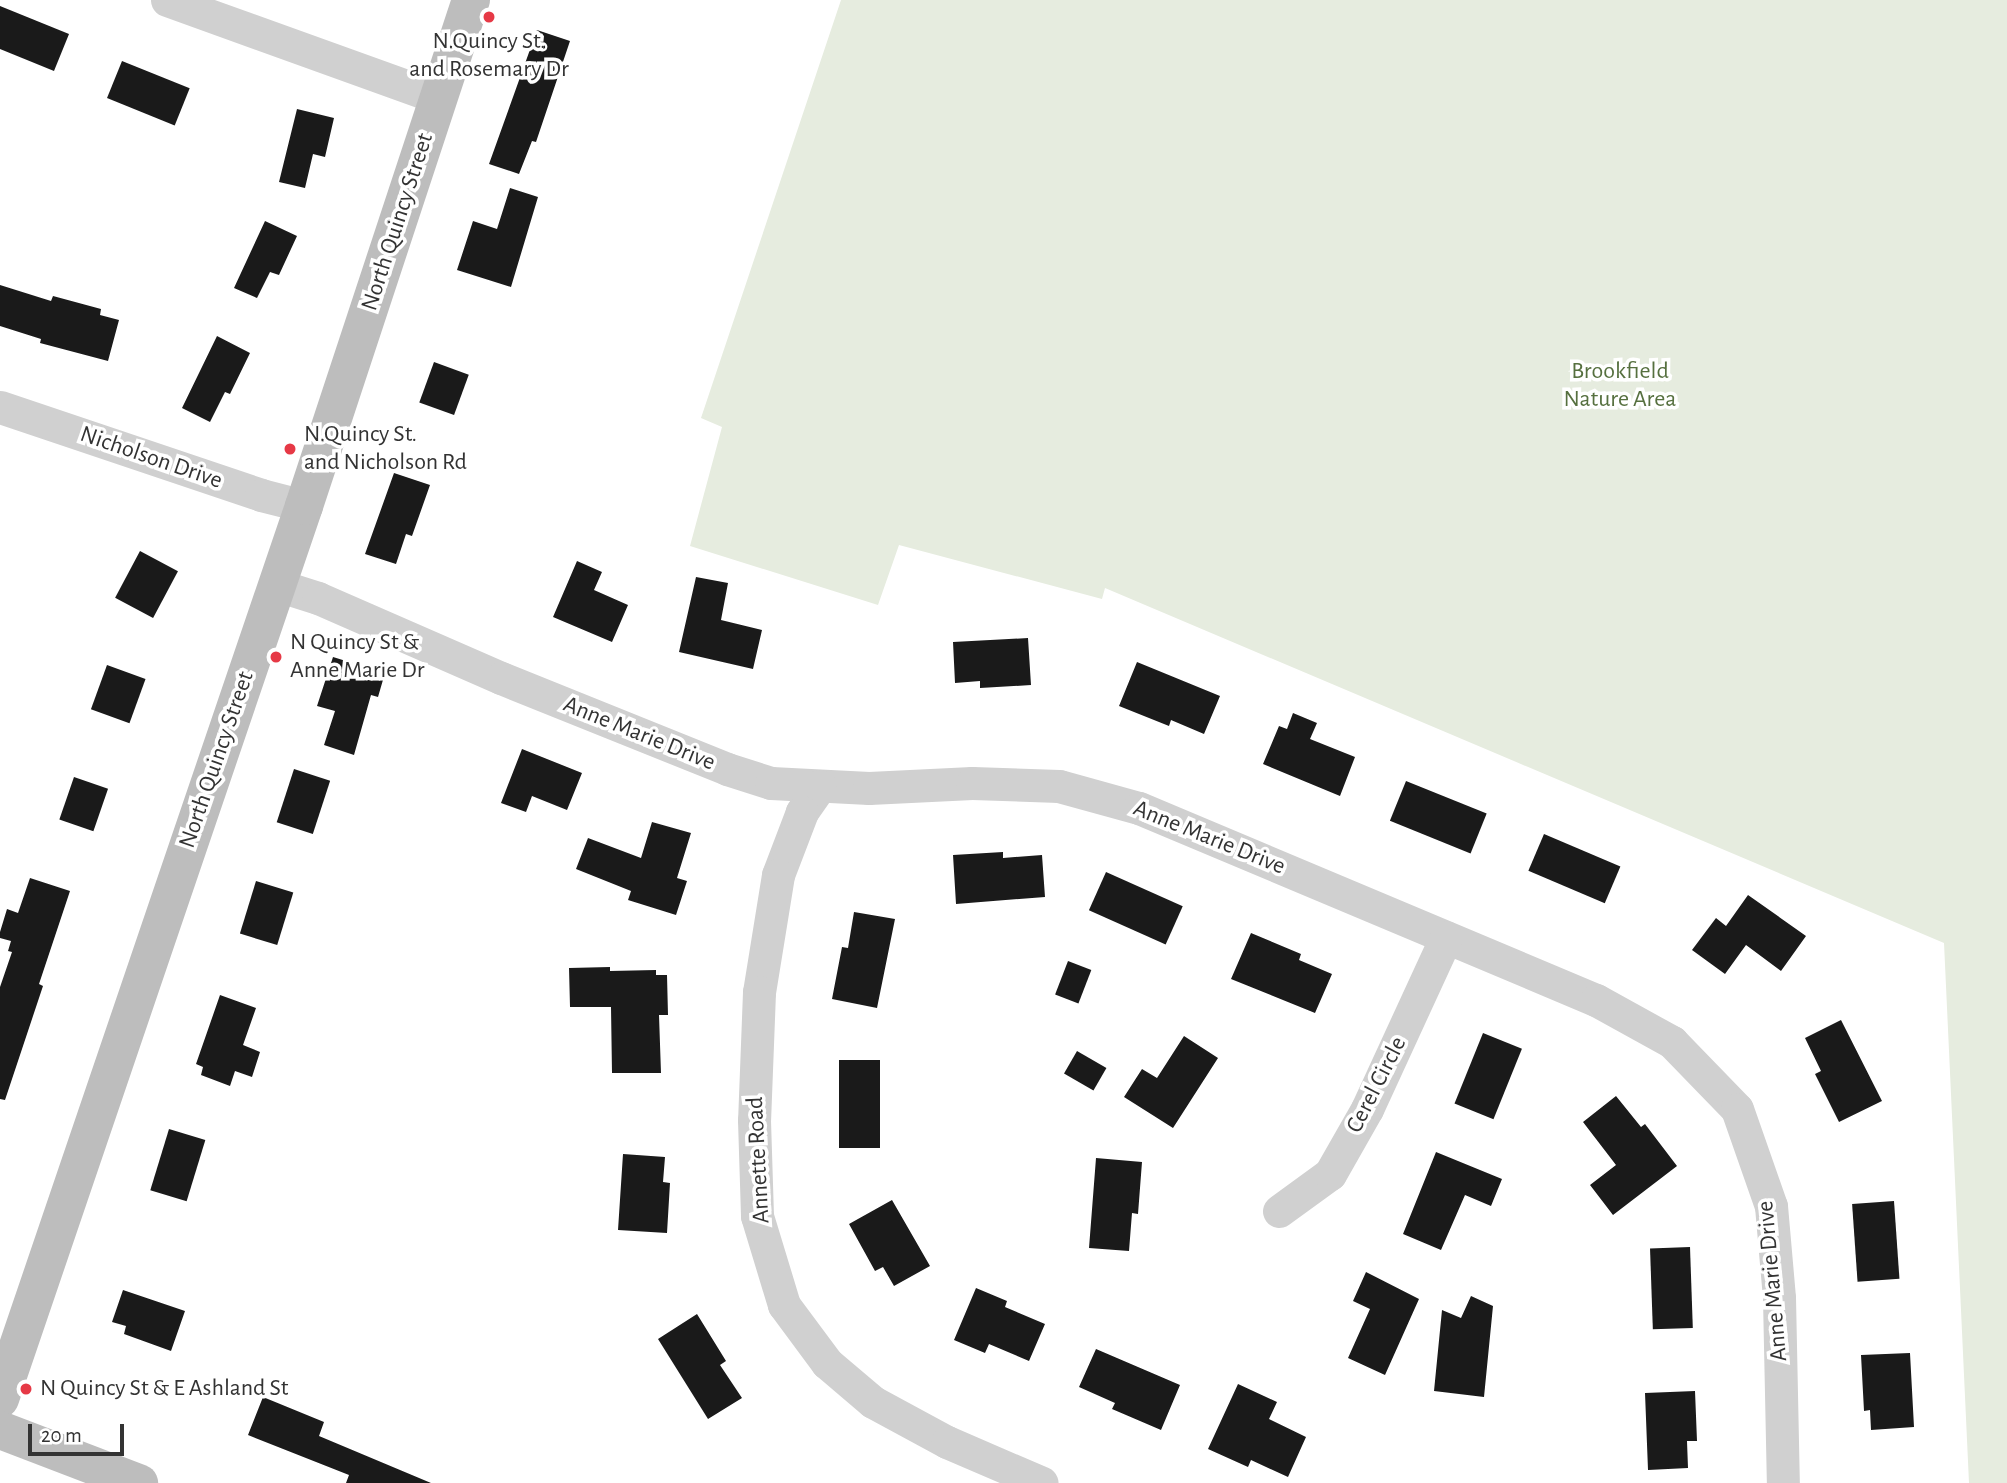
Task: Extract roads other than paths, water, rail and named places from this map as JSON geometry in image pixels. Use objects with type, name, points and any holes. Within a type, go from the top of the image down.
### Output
[{"type":"main road","name":"North Quincy Street","points":[[0,1399],[304,506],[471,0]]},
{"type":"main road","points":[[0,1430],[139,1483]]},
{"type":"street","points":[[167,0],[439,98]]},
{"type":"street","name":"Nicholson Drive","points":[[0,407],[261,495],[304,506]]},
{"type":"street","name":"Anne Marie Drive","points":[[277,585],[318,597],[501,678],[727,769],[771,783],[869,788],[972,783],[1059,786],[1139,808],[1596,1000],[1672,1042],[1737,1109],[1771,1206],[1779,1298],[1783,1483]]},
{"type":"street","name":"Annette Road","points":[[820,786],[802,812],[778,874],[759,992],[754,1120],[757,1216],[784,1306],[827,1363],[873,1402],[947,1442],[1042,1483]]},
{"type":"street","name":"Cerel Circle","points":[[1279,1211],[1330,1174],[1367,1109],[1446,937]]},
{"type":"place","name":"N.Quincy St. and Rosemary Dr","points":[[489,17]]},
{"type":"place","name":"N.Quincy St. and Nicholson Rd","points":[[290,449]]},
{"type":"place","name":"N Quincy St & Anne Marie Dr","points":[[276,657]]},
{"type":"place","name":"N Quincy St & E Ashland St","points":[[26,1389]]},
{"type":"park label","name":"Brookfield Nature Area","points":[[1620,386]]}]
